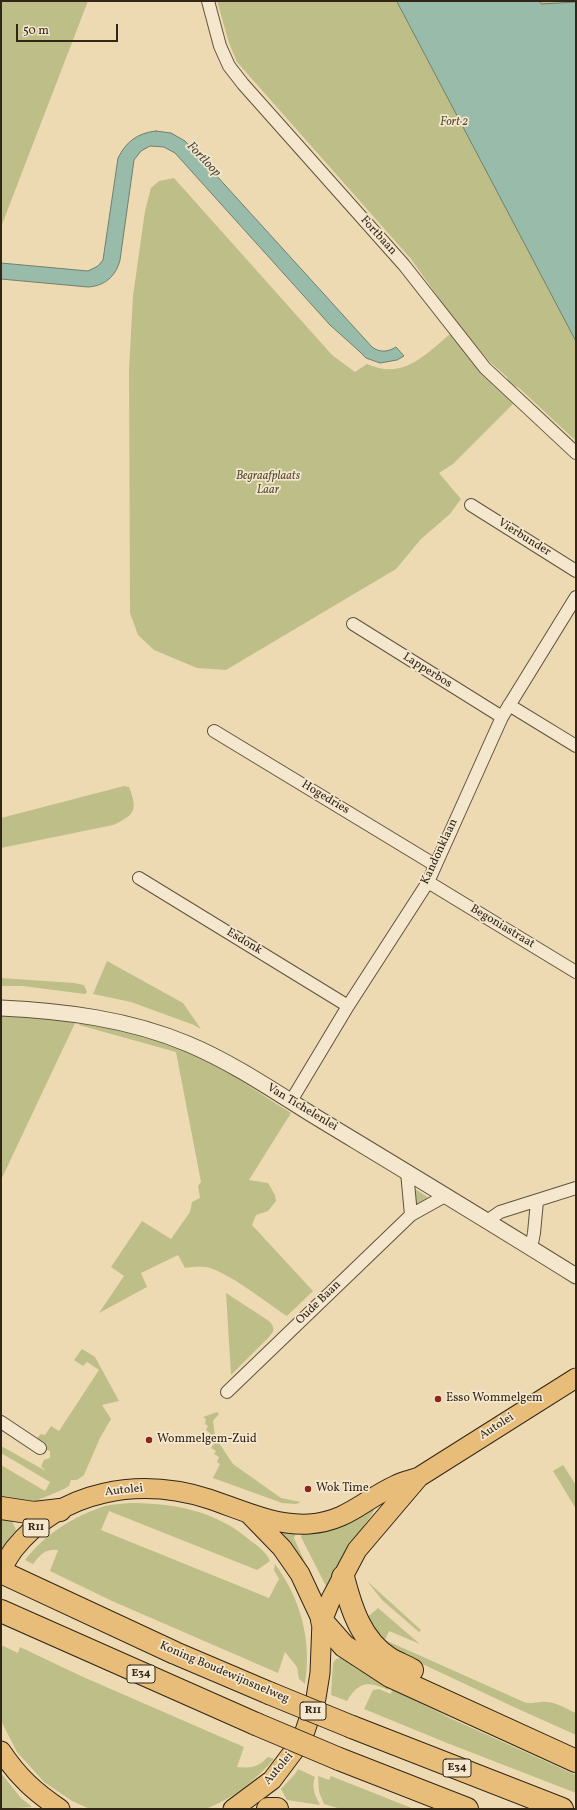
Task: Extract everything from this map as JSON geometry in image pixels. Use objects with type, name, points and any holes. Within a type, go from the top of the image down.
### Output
[{"type":"highway","points":[[1,1508],[34,1513],[60,1510]]},
{"type":"highway","name":"Koning Boudewijnsnelweg","points":[[1,1571],[41,1592],[269,1694],[562,1809]]},
{"type":"highway","points":[[343,1577],[356,1618],[372,1644],[389,1658],[424,1676],[442,1700]]},
{"type":"highway","name":"E34","points":[[1,1611],[256,1724],[339,1759],[467,1809]]},
{"type":"highway","points":[[322,1621],[344,1646],[357,1656],[390,1676],[576,1761]]},
{"type":"highway","points":[[268,1809],[277,1809]]},
{"type":"main road","name":"Autolei","points":[[1,1571],[14,1549],[28,1535],[60,1510],[90,1496],[107,1491],[162,1489],[208,1499],[248,1513],[284,1523],[310,1524],[341,1517],[396,1484],[419,1477],[576,1378]]},
{"type":"main road","name":"Autolei","points":[[233,1809],[272,1780],[293,1752],[304,1734],[316,1698],[320,1673],[322,1621],[358,1550],[373,1530],[406,1494],[419,1477]]},
{"type":"main road","name":"Autolei","points":[[248,1513],[282,1548],[300,1574],[322,1621]]},
{"type":"main road","points":[[1,1751],[14,1771],[38,1794],[60,1809]]},
{"type":"street","name":"Fortbaan","points":[[208,1],[220,46],[229,66],[243,84],[404,265],[485,368],[576,453]]},
{"type":"street","name":"Vierbunder","points":[[471,505],[576,571]]},
{"type":"street","name":"Kandonklaan","points":[[291,1101],[348,1006],[428,882],[502,718],[576,597]]},
{"type":"street","name":"Lapperbos","points":[[353,624],[502,718]]},
{"type":"street","points":[[509,705],[576,746]]},
{"type":"street","name":"Hogedries","points":[[214,731],[435,865]]},
{"type":"street","name":"Esdonk","points":[[139,878],[348,1006]]},
{"type":"street","name":"Begoniastraat","points":[[428,882],[576,972]]},
{"type":"street","name":"Van Tichelenlei","points":[[1,1008],[72,1013],[148,1030],[187,1043],[214,1056],[291,1101],[576,1276]]},
{"type":"street","points":[[407,1172],[411,1215]]},
{"type":"street","points":[[487,1221],[500,1212],[576,1188]]},
{"type":"street","name":"Oude Baan","points":[[227,1392],[411,1215],[445,1196]]},
{"type":"street","points":[[531,1248],[537,1201]]},
{"type":"street","points":[[1,1422],[40,1448]]},
{"type":"green space","points":[[1,1],[88,1],[1,227]]},
{"type":"green space","name":"Fort 2","points":[[217,1],[576,1],[576,441],[518,387],[509,382],[507,377],[490,362],[458,325],[411,259],[237,62],[229,43]]},
{"type":"green space","name":"Begraafplaats Laar","points":[[174,178],[332,355],[355,372],[367,364],[380,368],[393,369],[404,367],[424,356],[454,331],[516,401],[453,464],[439,473],[461,499],[450,514],[421,539],[396,569],[226,670],[197,668],[154,650],[138,635],[130,613],[129,370],[133,296],[145,211],[151,188],[159,181]]},
{"type":"green space","points":[[124,786],[129,787],[132,795],[134,806],[133,811],[126,818],[113,825],[1,848],[1,818]]},
{"type":"green space","points":[[107,961],[183,1003],[201,1029],[194,1025],[131,1002],[93,994]]},
{"type":"green space","points":[[1,978],[74,983],[84,985],[87,992],[85,994],[23,986],[1,986]]},
{"type":"green space","points":[[1,1016],[77,1019],[1,1180]]},
{"type":"green space","points":[[82,1020],[139,1034],[182,1049],[220,1068],[291,1113],[249,1180],[268,1183],[275,1195],[276,1201],[268,1211],[256,1215],[252,1225],[313,1291],[287,1316],[239,1283],[219,1272],[204,1267],[185,1268],[178,1255],[141,1273],[147,1287],[99,1313],[124,1276],[111,1267],[142,1221],[171,1239],[190,1212],[192,1202],[200,1198],[198,1186],[201,1182],[176,1052],[79,1025]]},
{"type":"green space","points":[[412,1187],[429,1198],[416,1207]]},
{"type":"green space","points":[[226,1293],[269,1321],[273,1328],[273,1332],[270,1336],[231,1375]]},
{"type":"green space","points":[[82,1349],[95,1357],[119,1401],[102,1405],[111,1419],[100,1438],[84,1475],[77,1480],[71,1480],[69,1486],[64,1489],[31,1503],[1,1500],[1,1465],[45,1491],[50,1482],[1,1453],[1,1446],[46,1471],[41,1466],[44,1460],[50,1458],[50,1451],[43,1449],[37,1442],[37,1438],[41,1434],[45,1435],[51,1426],[59,1431],[99,1370],[87,1362],[83,1366],[74,1360]]},
{"type":"green space","points":[[217,1412],[219,1414],[213,1421],[215,1437],[233,1464],[281,1498],[301,1502],[296,1504],[282,1503],[213,1478],[220,1464],[217,1462],[219,1457],[214,1454],[216,1451],[211,1448],[214,1444],[208,1437],[210,1433],[206,1430],[208,1426],[205,1424],[206,1419],[203,1417]]},
{"type":"green space","points":[[563,1465],[576,1485],[576,1509],[553,1471]]},
{"type":"green space","points":[[146,1503],[179,1507],[209,1516],[224,1522],[238,1531],[265,1552],[270,1561],[257,1570],[109,1511],[101,1530],[269,1598],[279,1579],[274,1570],[275,1564],[292,1591],[302,1621],[307,1652],[305,1684],[299,1679],[297,1667],[285,1652],[278,1673],[112,1601],[50,1571],[58,1550],[46,1551],[38,1557],[33,1564],[25,1560],[51,1534],[82,1515],[105,1506]]},
{"type":"green space","points":[[372,1508],[374,1511],[342,1559],[327,1588],[301,1537],[302,1533]]},
{"type":"green space","points":[[1,1517],[12,1521],[16,1530],[3,1547],[1,1546]]},
{"type":"green space","points":[[285,1531],[296,1532],[294,1538],[322,1598],[304,1563],[282,1533]]},
{"type":"green space","points":[[367,1581],[421,1630],[419,1632],[382,1600]]},
{"type":"green space","points":[[378,1608],[420,1644],[389,1631],[385,1640],[524,1702],[550,1702],[558,1704],[576,1713],[576,1735],[399,1653],[387,1645],[365,1619]]},
{"type":"green space","points":[[1,1645],[18,1653],[20,1647],[81,1676],[244,1747],[237,1767],[254,1766],[261,1763],[268,1757],[274,1759],[259,1775],[243,1788],[225,1800],[206,1809],[90,1809],[72,1801],[44,1782],[17,1752],[1,1721]]},
{"type":"green space","points":[[343,1657],[355,1668],[389,1686],[388,1690],[369,1684],[360,1686],[351,1694],[347,1701],[331,1695],[333,1663],[336,1659]]},
{"type":"green space","points":[[379,1689],[391,1694],[392,1689],[452,1719],[576,1775],[576,1793],[364,1709],[373,1690]]},
{"type":"green space","points":[[298,1769],[315,1777],[315,1794],[320,1805],[287,1800],[281,1789]]},
{"type":"green space","points":[[1,1773],[21,1798],[32,1807],[1,1809]]},
{"type":"green space","points":[[318,1776],[329,1780],[331,1776],[414,1809],[341,1809],[324,1804],[319,1792]]},
{"type":"shaded area","points":[[397,1],[538,1],[542,4],[576,2],[576,341]]},
{"type":"shaded area","points":[[156,131],[171,133],[185,141],[372,347],[384,351],[396,347],[404,356],[397,360],[380,363],[366,358],[330,325],[175,153],[164,147],[150,146],[141,151],[134,160],[120,260],[116,271],[109,279],[100,285],[88,287],[1,279],[1,263],[88,271],[98,266],[103,260],[118,158],[121,152],[133,139],[143,134]]},
{"type":"place","name":"Esso Wommelgem","points":[[438,1399]]},
{"type":"place","name":"Wommelgem-Zuid","points":[[149,1440]]},
{"type":"place","name":"Wok Time","points":[[308,1489]]},
{"type":"water label","name":"Fortloop","points":[[203,160]]}]
